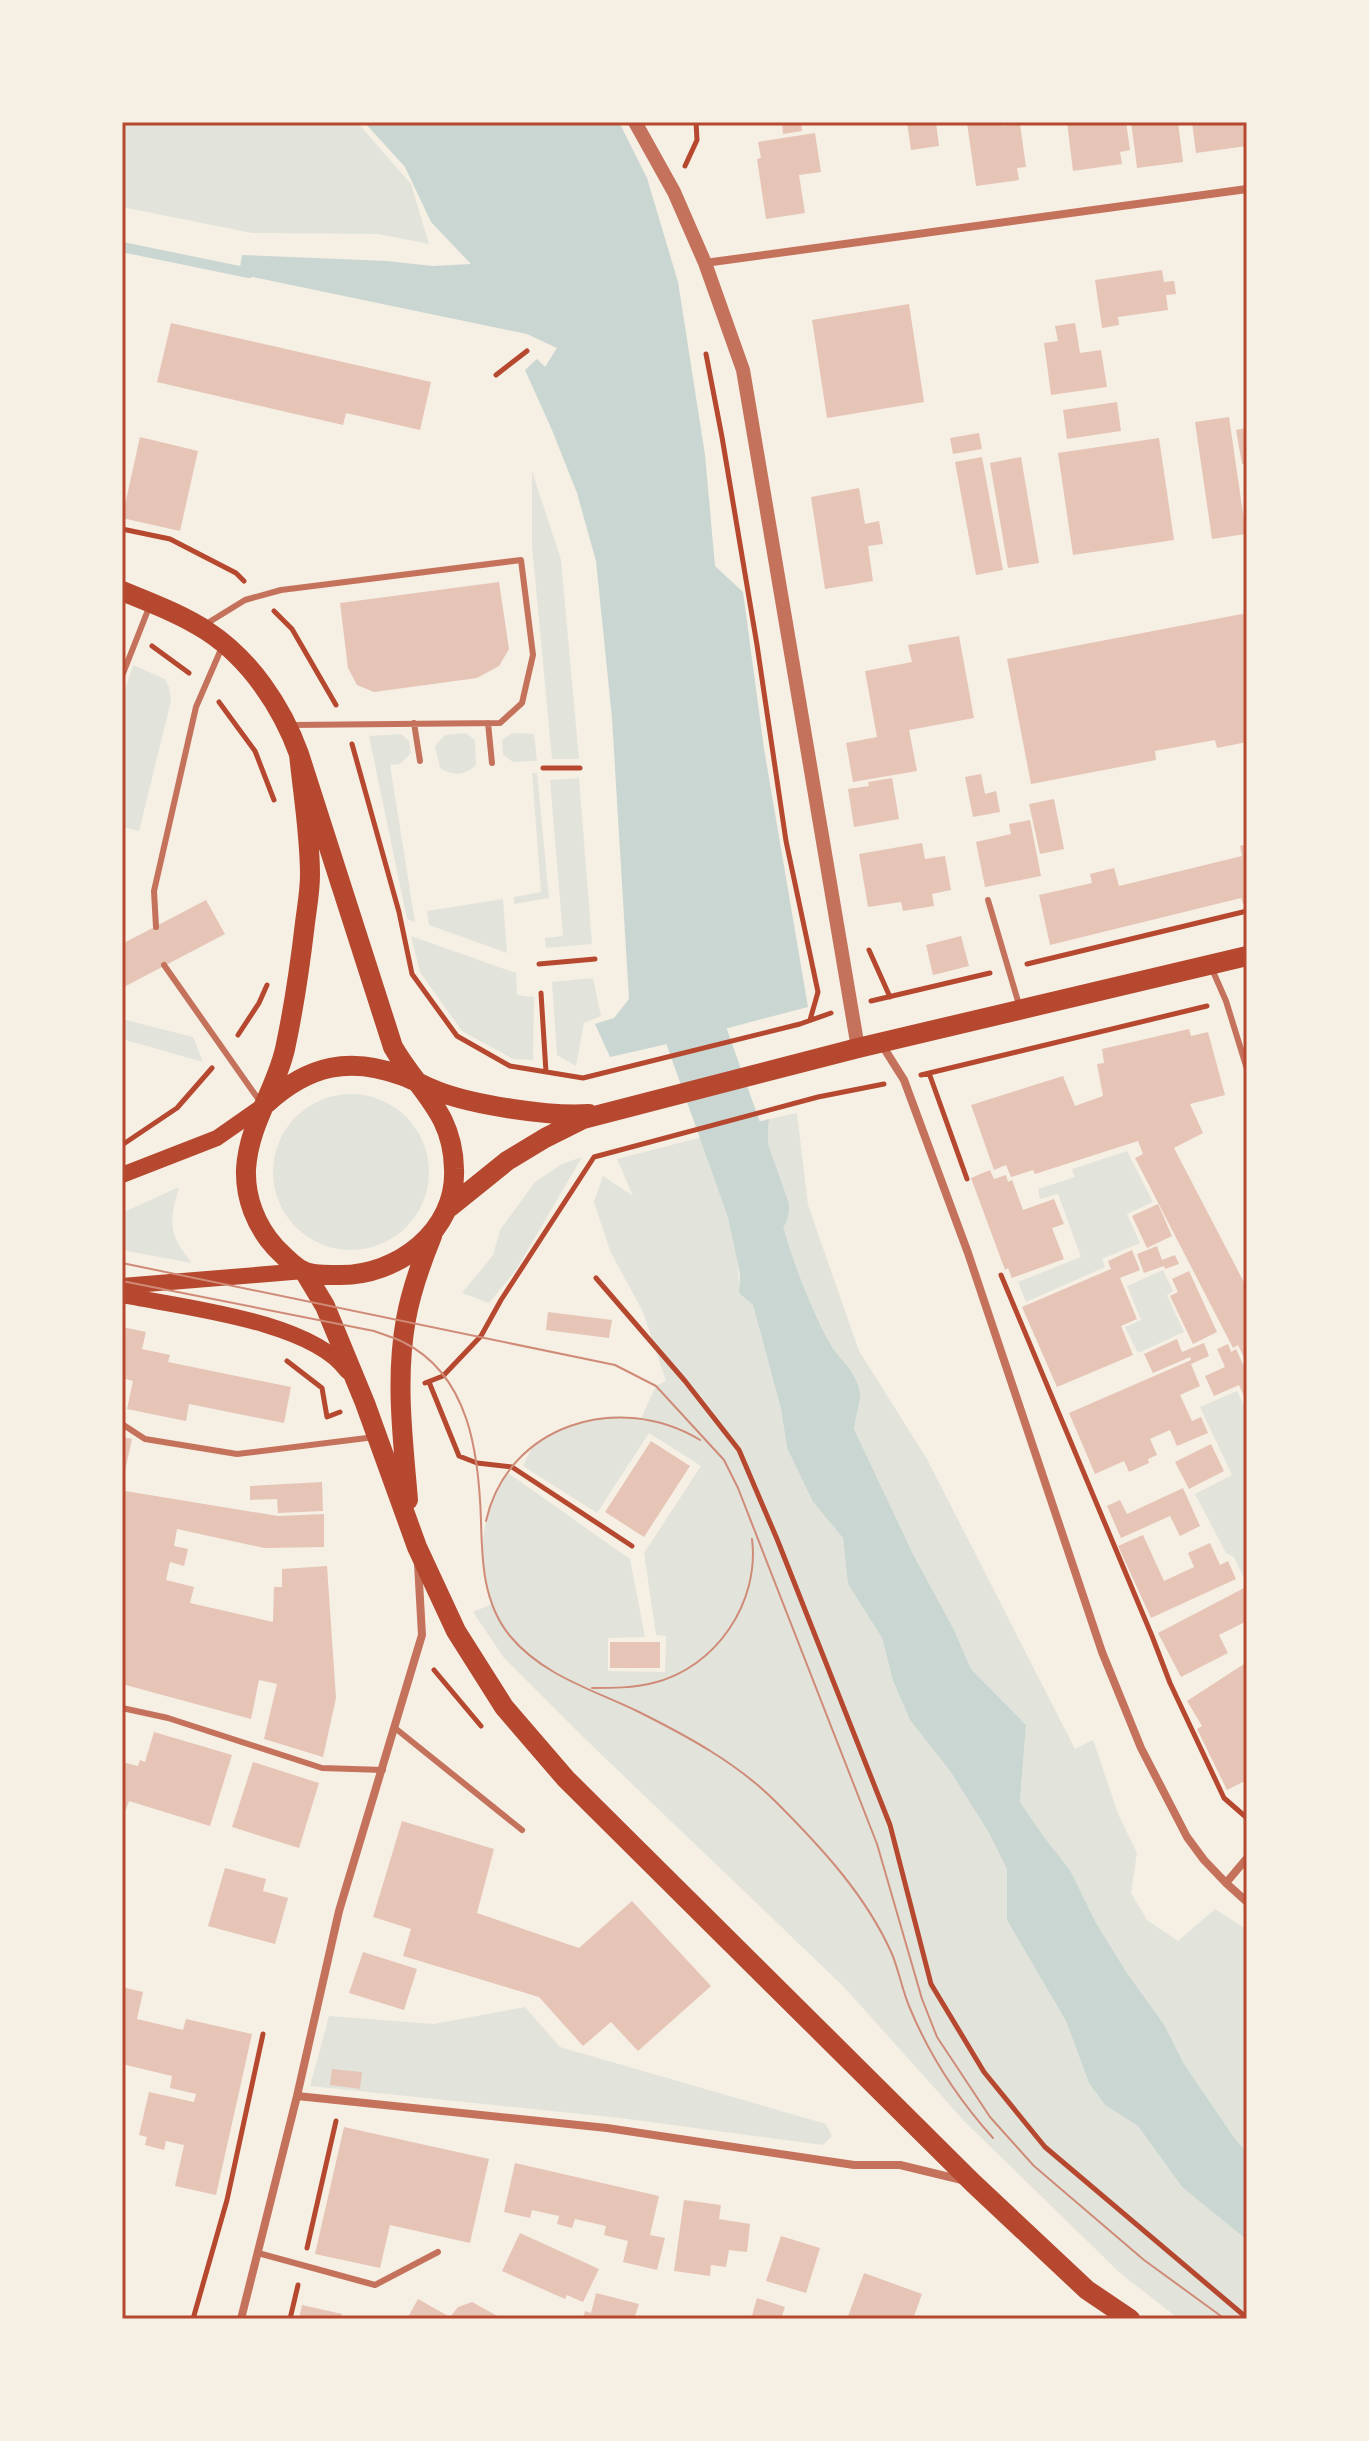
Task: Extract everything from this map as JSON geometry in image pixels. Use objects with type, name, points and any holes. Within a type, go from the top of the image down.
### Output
[{"type":"main road","points":[[122,591],[200,627],[223,644],[263,687],[287,725],[393,1047],[443,1117],[450,1141],[454,1178],[449,1208]]},
{"type":"main road","points":[[299,754],[310,876],[298,984],[287,1039],[271,1093],[249,1143],[246,1172],[248,1195],[255,1218],[274,1246],[304,1271],[325,1306],[417,1547],[456,1631],[504,1707],[566,1779],[973,2183],[1087,2290],[1130,2319]]},
{"type":"main road","points":[[122,1175],[217,1138],[289,1085],[325,1067],[353,1065],[382,1068],[436,1091],[473,1102],[535,1111],[597,1114],[858,1048],[1247,956]]},
{"type":"main road","points":[[122,1286],[304,1271],[350,1275],[384,1269],[411,1253],[433,1232],[449,1208],[507,1161],[545,1138],[597,1114]]},
{"type":"main road","points":[[417,1547],[408,1505],[401,1370],[405,1321],[433,1232]]},
{"type":"main road","points":[[122,1295],[249,1321],[294,1334],[340,1361],[358,1387]]},
{"type":"street","points":[[635,122],[674,192],[705,263],[743,370],[858,1048]]},
{"type":"street","points":[[705,263],[1247,189]]},
{"type":"street","points":[[882,1043],[904,1080],[968,1253],[1102,1652],[1141,1748],[1187,1837],[1204,1860],[1247,1902]]},
{"type":"street","points":[[241,2319],[339,1911],[422,1635],[417,1547]]},
{"type":"street","points":[[1226,1883],[1247,1858]]},
{"type":"street","points":[[297,2096],[607,2128],[854,2165],[900,2165],[973,2183]]},
{"type":"lane","points":[[200,627],[245,600],[281,590],[521,560],[533,655],[522,703],[500,723],[287,725]]},
{"type":"lane","points":[[122,676],[151,603]]},
{"type":"lane","points":[[156,927],[154,891],[196,707],[223,644]]},
{"type":"lane","points":[[414,723],[420,761]]},
{"type":"lane","points":[[488,723],[492,763]]},
{"type":"lane","points":[[988,900],[1021,1011]]},
{"type":"lane","points":[[164,965],[263,1106]]},
{"type":"lane","points":[[1210,965],[1226,1001],[1247,1069]]},
{"type":"lane","points":[[122,1424],[145,1439],[237,1454],[377,1437]]},
{"type":"lane","points":[[122,1708],[168,1718],[322,1768],[383,1770]]},
{"type":"lane","points":[[395,1728],[522,1830]]},
{"type":"lane","points":[[258,2253],[375,2285],[438,2252]]},
{"type":"path","points":[[674,192],[697,140],[696,122]]},
{"type":"path","points":[[496,375],[527,351]]},
{"type":"path","points":[[706,354],[752,614],[786,841],[818,992],[809,1021]]},
{"type":"path","points":[[122,529],[170,539],[236,573],[292,629],[347,724],[399,912],[412,974],[457,1036],[510,1066],[583,1078],[800,1024]]},
{"type":"path","points":[[137,638],[205,685],[229,713],[255,751],[275,804]]},
{"type":"path","points":[[543,768],[580,768]]},
{"type":"path","points":[[850,1007],[1247,911]]},
{"type":"path","points":[[867,937],[869,952],[890,997]]},
{"type":"path","points":[[539,964],[595,959]]},
{"type":"path","points":[[122,1145],[177,1108],[226,1053],[259,1003],[271,977]]},
{"type":"path","points":[[541,993],[546,1072]]},
{"type":"path","points":[[610,1151],[818,1097],[904,1080],[1226,1001]]},
{"type":"path","points":[[929,1073],[972,1194]]},
{"type":"path","points":[[998,1269],[1170,1683],[1224,1798],[1247,1818]]},
{"type":"path","points":[[596,1278],[685,1381],[739,1450],[890,1825],[931,1984],[984,2072],[1045,2147],[1247,2318]]},
{"type":"path","points":[[428,1382],[459,1456],[477,1463],[512,1467],[632,1546]]},
{"type":"path","points":[[193,2319],[227,2200],[263,2034]]},
{"type":"path","points":[[290,2319],[340,2100]]},
{"type":"shaded area","points":[[122,122],[357,122],[411,184],[429,244],[378,234],[252,233],[122,207]]},
{"type":"shaded area","points":[[364,122],[619,122],[647,178],[678,282],[705,455],[715,566],[743,592],[764,749],[808,1007],[610,1057],[595,1024],[614,1018],[629,999],[612,718],[596,561],[577,493],[525,370],[537,359],[545,367],[557,348],[527,334],[239,274],[242,255],[433,266],[471,264],[431,222],[405,167]]},
{"type":"shaded area","points":[[532,471],[561,560],[579,759],[552,759],[532,546]]},
{"type":"shaded area","points":[[133,665],[165,679],[171,701],[139,831],[122,827],[122,699]]},
{"type":"shaded area","points":[[466,733],[475,740],[476,765],[458,774],[440,768],[435,746],[445,735]]},
{"type":"shaded area","points":[[512,733],[534,734],[537,761],[513,762],[503,755],[502,740]]},
{"type":"shaded area","points":[[401,734],[409,741],[411,753],[400,764],[390,765],[415,922],[407,919],[369,736]]},
{"type":"shaded area","points":[[532,773],[537,773],[549,898],[514,904],[514,897],[541,892]]},
{"type":"shaded area","points":[[579,778],[592,944],[546,948],[545,938],[563,936],[550,780]]},
{"type":"shaded area","points":[[503,899],[507,953],[429,925],[427,911]]},
{"type":"shaded area","points":[[411,936],[516,973],[517,995],[534,997],[533,1060],[513,1059],[462,1031],[420,972]]},
{"type":"shaded area","points":[[593,978],[601,1016],[584,1023],[576,1066],[557,1055],[552,982]]},
{"type":"shaded area","points":[[122,1019],[193,1037],[203,1062],[122,1039]]},
{"type":"shaded area","points":[[351,1094],[381,1100],[406,1117],[423,1142],[429,1172],[423,1202],[406,1227],[381,1244],[351,1250],[321,1244],[296,1227],[279,1202],[273,1172],[279,1142],[296,1117],[321,1100]]},
{"type":"shaded area","points":[[797,1113],[808,1205],[859,1351],[927,1459],[1075,1749],[1093,1740],[1119,1816],[1137,1853],[1131,1893],[1147,1920],[1178,1941],[1215,1909],[1247,1930],[1247,2152],[1184,2064],[1165,2026],[1096,1923],[1070,1870],[1020,1802],[1026,1725],[971,1669],[854,1429],[860,1396],[858,1384],[829,1342],[806,1292],[785,1233],[771,1173],[769,1119]]},
{"type":"shaded area","points":[[769,1119],[771,1173],[795,1263],[829,1342],[858,1384],[860,1396],[854,1429],[971,1669],[1026,1725],[1020,1802],[1070,1870],[1096,1923],[1165,2026],[1184,2064],[1247,2152],[1247,2240],[1182,2187],[1138,2126],[1105,2105],[1089,2083],[1066,2021],[1007,1920],[1007,1869],[989,1833],[950,1771],[910,1720],[893,1681],[882,1638],[848,1584],[843,1538],[813,1502],[787,1448],[781,1409],[753,1305],[739,1293],[740,1274],[725,1203],[731,1158],[717,1149],[710,1135]]},
{"type":"shaded area","points":[[710,1135],[717,1149],[731,1158],[730,1208],[739,1293],[753,1305],[781,1409],[787,1448],[813,1502],[843,1538],[848,1584],[882,1638],[893,1681],[910,1720],[950,1771],[989,1833],[1007,1869],[1007,1920],[1066,2021],[1089,2083],[1105,2105],[1138,2126],[1182,2187],[1247,2240],[1247,2319],[1179,2319],[1120,2273],[964,2121],[844,1987],[504,1658],[473,1612],[492,1604],[484,1569],[484,1537],[491,1505],[508,1473],[630,1559],[645,1637],[608,1638],[608,1671],[665,1672],[666,1636],[656,1635],[644,1553],[701,1466],[649,1433],[597,1513],[523,1466],[532,1447],[556,1431],[583,1421],[612,1416],[641,1418],[656,1386],[666,1381],[643,1312],[610,1251],[594,1202],[603,1176],[633,1196],[617,1159]]},
{"type":"shaded area","points":[[1127,1151],[1153,1202],[1127,1214],[1140,1243],[1102,1259],[1105,1267],[1026,1302],[1018,1282],[1081,1257],[1058,1194],[1040,1199],[1038,1189],[1075,1177],[1072,1169]]},
{"type":"shaded area","points":[[582,1157],[516,1270],[489,1303],[462,1293],[493,1255],[500,1230],[535,1182],[562,1164]]},
{"type":"shaded area","points":[[179,1187],[173,1210],[173,1227],[178,1244],[192,1263],[122,1250],[122,1213]]},
{"type":"shaded area","points":[[1163,1270],[1173,1291],[1167,1295],[1184,1332],[1138,1353],[1125,1327],[1141,1320],[1127,1286]]},
{"type":"shaded area","points":[[1237,1391],[1247,1412],[1247,1575],[1243,1576],[1234,1557],[1226,1553],[1195,1494],[1232,1475],[1200,1407]]},
{"type":"shaded area","points":[[525,2007],[560,2047],[826,2124],[832,2136],[823,2145],[620,2118],[310,2086],[329,2016],[434,2024]]},
{"type":"building","points":[[782,122],[801,122],[802,131],[783,134]]},
{"type":"building","points":[[907,122],[936,122],[939,146],[911,150]]},
{"type":"building","points":[[1001,122],[1002,126],[1020,124],[1026,167],[1017,168],[1019,180],[976,186],[967,123]]},
{"type":"building","points":[[1067,122],[1126,122],[1130,150],[1120,152],[1122,164],[1073,171]]},
{"type":"building","points":[[1131,122],[1178,122],[1183,162],[1137,168]]},
{"type":"building","points":[[1192,122],[1245,122],[1247,146],[1196,153]]},
{"type":"building","points":[[815,133],[821,172],[799,175],[805,213],[766,219],[757,159],[761,158],[758,142]]},
{"type":"building","points":[[1162,270],[1164,282],[1174,281],[1176,294],[1166,295],[1168,310],[1118,317],[1119,325],[1102,328],[1095,280]]},
{"type":"building","points":[[909,304],[924,402],[827,418],[812,320]]},
{"type":"building","points":[[171,323],[431,382],[420,430],[346,413],[343,425],[157,382]]},
{"type":"building","points":[[1075,323],[1080,353],[1101,350],[1107,387],[1051,395],[1044,343],[1058,341],[1055,326]]},
{"type":"building","points":[[1117,402],[1121,431],[1067,439],[1063,410]]},
{"type":"building","points":[[1229,417],[1246,534],[1212,539],[1195,422]]},
{"type":"building","points":[[1247,428],[1247,463],[1242,464],[1236,430]]},
{"type":"building","points":[[979,433],[982,449],[953,454],[950,438]]},
{"type":"building","points":[[140,437],[198,451],[180,531],[122,518]]},
{"type":"building","points":[[1159,438],[1174,540],[1073,555],[1058,453]]},
{"type":"building","points":[[982,457],[1003,570],[976,575],[955,462]]},
{"type":"building","points":[[1021,457],[1039,563],[1008,568],[990,463]]},
{"type":"building","points":[[859,488],[865,524],[879,521],[883,544],[868,546],[873,581],[825,589],[811,497]]},
{"type":"building","points":[[499,582],[509,649],[499,666],[477,678],[374,692],[357,685],[348,668],[340,603]]},
{"type":"building","points":[[1247,613],[1247,742],[1217,748],[1215,740],[1155,751],[1156,760],[1031,784],[1007,659]]},
{"type":"building","points":[[959,636],[974,718],[909,730],[917,771],[853,782],[846,743],[877,737],[865,671],[912,662],[908,645]]},
{"type":"building","points":[[981,774],[985,794],[996,791],[1000,812],[973,817],[965,777]]},
{"type":"building","points":[[892,778],[899,819],[854,827],[848,789]]},
{"type":"building","points":[[1054,799],[1064,849],[1040,854],[1029,804]]},
{"type":"building","points":[[1030,820],[1041,876],[985,887],[976,842],[1011,834],[1009,824]]},
{"type":"building","points":[[922,843],[925,859],[945,856],[951,890],[932,894],[934,906],[903,911],[901,902],[868,907],[859,854]]},
{"type":"building","points":[[1247,844],[1247,903],[1243,904],[1241,898],[1050,945],[1039,895],[1092,883],[1090,874],[1114,868],[1119,886],[1242,856],[1240,846]]},
{"type":"building","points":[[206,900],[225,934],[122,988],[122,944]]},
{"type":"building","points":[[961,936],[969,966],[933,975],[926,945]]},
{"type":"building","points":[[1189,1029],[1191,1036],[1208,1032],[1225,1095],[1190,1104],[1203,1133],[1174,1148],[1247,1288],[1247,1364],[1238,1345],[1233,1348],[1135,1158],[1143,1154],[1138,1141],[1035,1174],[1033,1170],[1011,1177],[1006,1165],[994,1170],[971,1105],[1063,1076],[1075,1106],[1103,1096],[1097,1064],[1104,1063],[1102,1049]]},
{"type":"building","points":[[990,1170],[994,1179],[1006,1175],[1008,1182],[1012,1180],[1023,1210],[1054,1199],[1064,1224],[1052,1228],[1064,1259],[1012,1278],[1008,1268],[1005,1270],[971,1178]]},
{"type":"building","points":[[1158,1204],[1172,1236],[1147,1248],[1132,1216]]},
{"type":"building","points":[[1157,1246],[1162,1260],[1175,1255],[1179,1264],[1144,1273],[1137,1254]]},
{"type":"building","points":[[1132,1250],[1140,1270],[1120,1278],[1137,1319],[1121,1326],[1133,1355],[1057,1387],[1022,1307],[1111,1269],[1108,1261]]},
{"type":"building","points":[[1189,1271],[1217,1332],[1193,1344],[1170,1296],[1178,1292],[1172,1279]]},
{"type":"building","points":[[548,1312],[612,1320],[609,1338],[546,1330]]},
{"type":"building","points":[[122,1327],[146,1332],[142,1349],[170,1355],[168,1362],[291,1387],[284,1423],[189,1404],[186,1421],[127,1409],[133,1381],[122,1378]]},
{"type":"building","points":[[1177,1339],[1182,1352],[1204,1343],[1209,1356],[1191,1364],[1200,1386],[1180,1395],[1192,1421],[1201,1417],[1208,1433],[1177,1446],[1170,1430],[1150,1439],[1157,1455],[1148,1459],[1149,1463],[1129,1472],[1124,1461],[1095,1474],[1069,1413],[1191,1360],[1190,1357],[1153,1373],[1144,1354]]},
{"type":"building","points":[[1228,1344],[1231,1352],[1236,1349],[1247,1373],[1247,1403],[1239,1385],[1214,1396],[1205,1376],[1225,1367],[1217,1349]]},
{"type":"building","points":[[122,1437],[132,1439],[123,1480],[122,1480]]},
{"type":"building","points":[[651,1441],[690,1466],[644,1537],[605,1512]]},
{"type":"building","points":[[1211,1444],[1224,1471],[1189,1489],[1175,1462]]},
{"type":"building","points":[[322,1482],[323,1511],[278,1513],[277,1499],[250,1500],[250,1486]]},
{"type":"building","points":[[1183,1488],[1200,1526],[1180,1536],[1170,1516],[1121,1538],[1107,1506],[1120,1500],[1127,1514]]},
{"type":"building","points":[[125,1491],[278,1516],[324,1514],[324,1547],[264,1548],[177,1529],[174,1546],[188,1549],[184,1566],[170,1562],[166,1580],[194,1587],[190,1603],[273,1622],[274,1587],[282,1587],[282,1569],[327,1566],[336,1698],[323,1757],[264,1739],[277,1684],[259,1680],[251,1719],[122,1684],[122,1505]]},
{"type":"building","points":[[1143,1535],[1164,1581],[1194,1567],[1188,1553],[1210,1543],[1220,1565],[1228,1561],[1236,1579],[1151,1618],[1118,1546]]},
{"type":"building","points":[[1246,1587],[1247,1621],[1219,1635],[1228,1653],[1181,1677],[1158,1633]]},
{"type":"building","points":[[610,1642],[660,1642],[660,1668],[610,1668]]},
{"type":"building","points":[[1247,1662],[1247,1780],[1227,1790],[1197,1729],[1202,1726],[1187,1701]]},
{"type":"building","points":[[154,1732],[232,1755],[210,1826],[129,1801],[122,1820],[122,1762],[138,1766],[140,1760],[145,1762]]},
{"type":"building","points":[[253,1762],[319,1783],[299,1848],[232,1827]]},
{"type":"building","points":[[402,1821],[494,1849],[477,1913],[579,1948],[632,1901],[711,1986],[638,2051],[611,2022],[583,2046],[539,1997],[403,1956],[411,1929],[373,1917]]},
{"type":"building","points":[[225,1868],[266,1879],[263,1891],[288,1898],[275,1944],[208,1926]]},
{"type":"building","points":[[363,1952],[417,1969],[404,2010],[349,1993]]},
{"type":"building","points":[[122,1987],[143,1992],[137,2019],[183,2030],[186,2019],[252,2034],[216,2195],[175,2186],[184,2145],[166,2141],[164,2150],[145,2145],[147,2137],[139,2135],[149,2092],[194,2102],[196,2094],[170,2088],[172,2076],[122,2064]]},
{"type":"building","points":[[332,2069],[362,2072],[360,2089],[330,2085]]},
{"type":"building","points":[[344,2127],[489,2159],[470,2243],[390,2225],[380,2268],[315,2254]]},
{"type":"building","points":[[515,2163],[659,2196],[650,2235],[665,2238],[657,2270],[623,2262],[628,2241],[604,2235],[606,2226],[575,2219],[572,2228],[557,2224],[559,2216],[532,2210],[530,2218],[504,2212]]},
{"type":"building","points":[[684,2200],[721,2205],[719,2219],[750,2224],[747,2252],[729,2250],[726,2267],[711,2265],[710,2276],[674,2271]]},
{"type":"building","points":[[520,2233],[599,2269],[583,2302],[567,2295],[565,2299],[502,2271]]},
{"type":"building","points":[[781,2236],[820,2248],[806,2293],[766,2281]]},
{"type":"building","points":[[864,2273],[922,2294],[913,2319],[847,2319]]},
{"type":"building","points":[[596,2293],[639,2304],[634,2319],[583,2319],[585,2311],[591,2313]]},
{"type":"building","points":[[757,2298],[785,2307],[781,2319],[751,2319]]},
{"type":"building","points":[[418,2299],[450,2317],[458,2307],[472,2302],[503,2319],[407,2319]]},
{"type":"building","points":[[302,2305],[342,2314],[341,2319],[299,2319]]},
{"type":"waterway","points":[[122,247],[249,273]]},
{"type":"waterway","points":[[677,953],[679,987],[758,1209]]},
{"type":"tram line","points":[[122,1263],[615,1365],[656,1386],[724,1460],[738,1488],[877,1844],[922,1999],[937,2037],[990,2117],[1034,2166],[1144,2260],[1225,2319]]},
{"type":"tram line","points":[[122,1281],[374,1331],[400,1340],[426,1356],[457,1396],[466,1419],[477,1470],[482,1551],[489,1596],[510,1636],[553,1672],[639,1712],[711,1751],[760,1787],[792,1818],[841,1872],[869,1912],[892,1954],[909,2006],[935,2059],[956,2092],[993,2138]]},
{"type":"tram line","points":[[486,1521],[498,1488],[517,1461],[542,1440],[571,1426],[602,1419],[635,1418],[668,1425],[700,1440]]},
{"type":"tram line","points":[[592,1688],[653,1683],[676,1675],[714,1647],[729,1629],[749,1586],[753,1563],[752,1539]]}]
